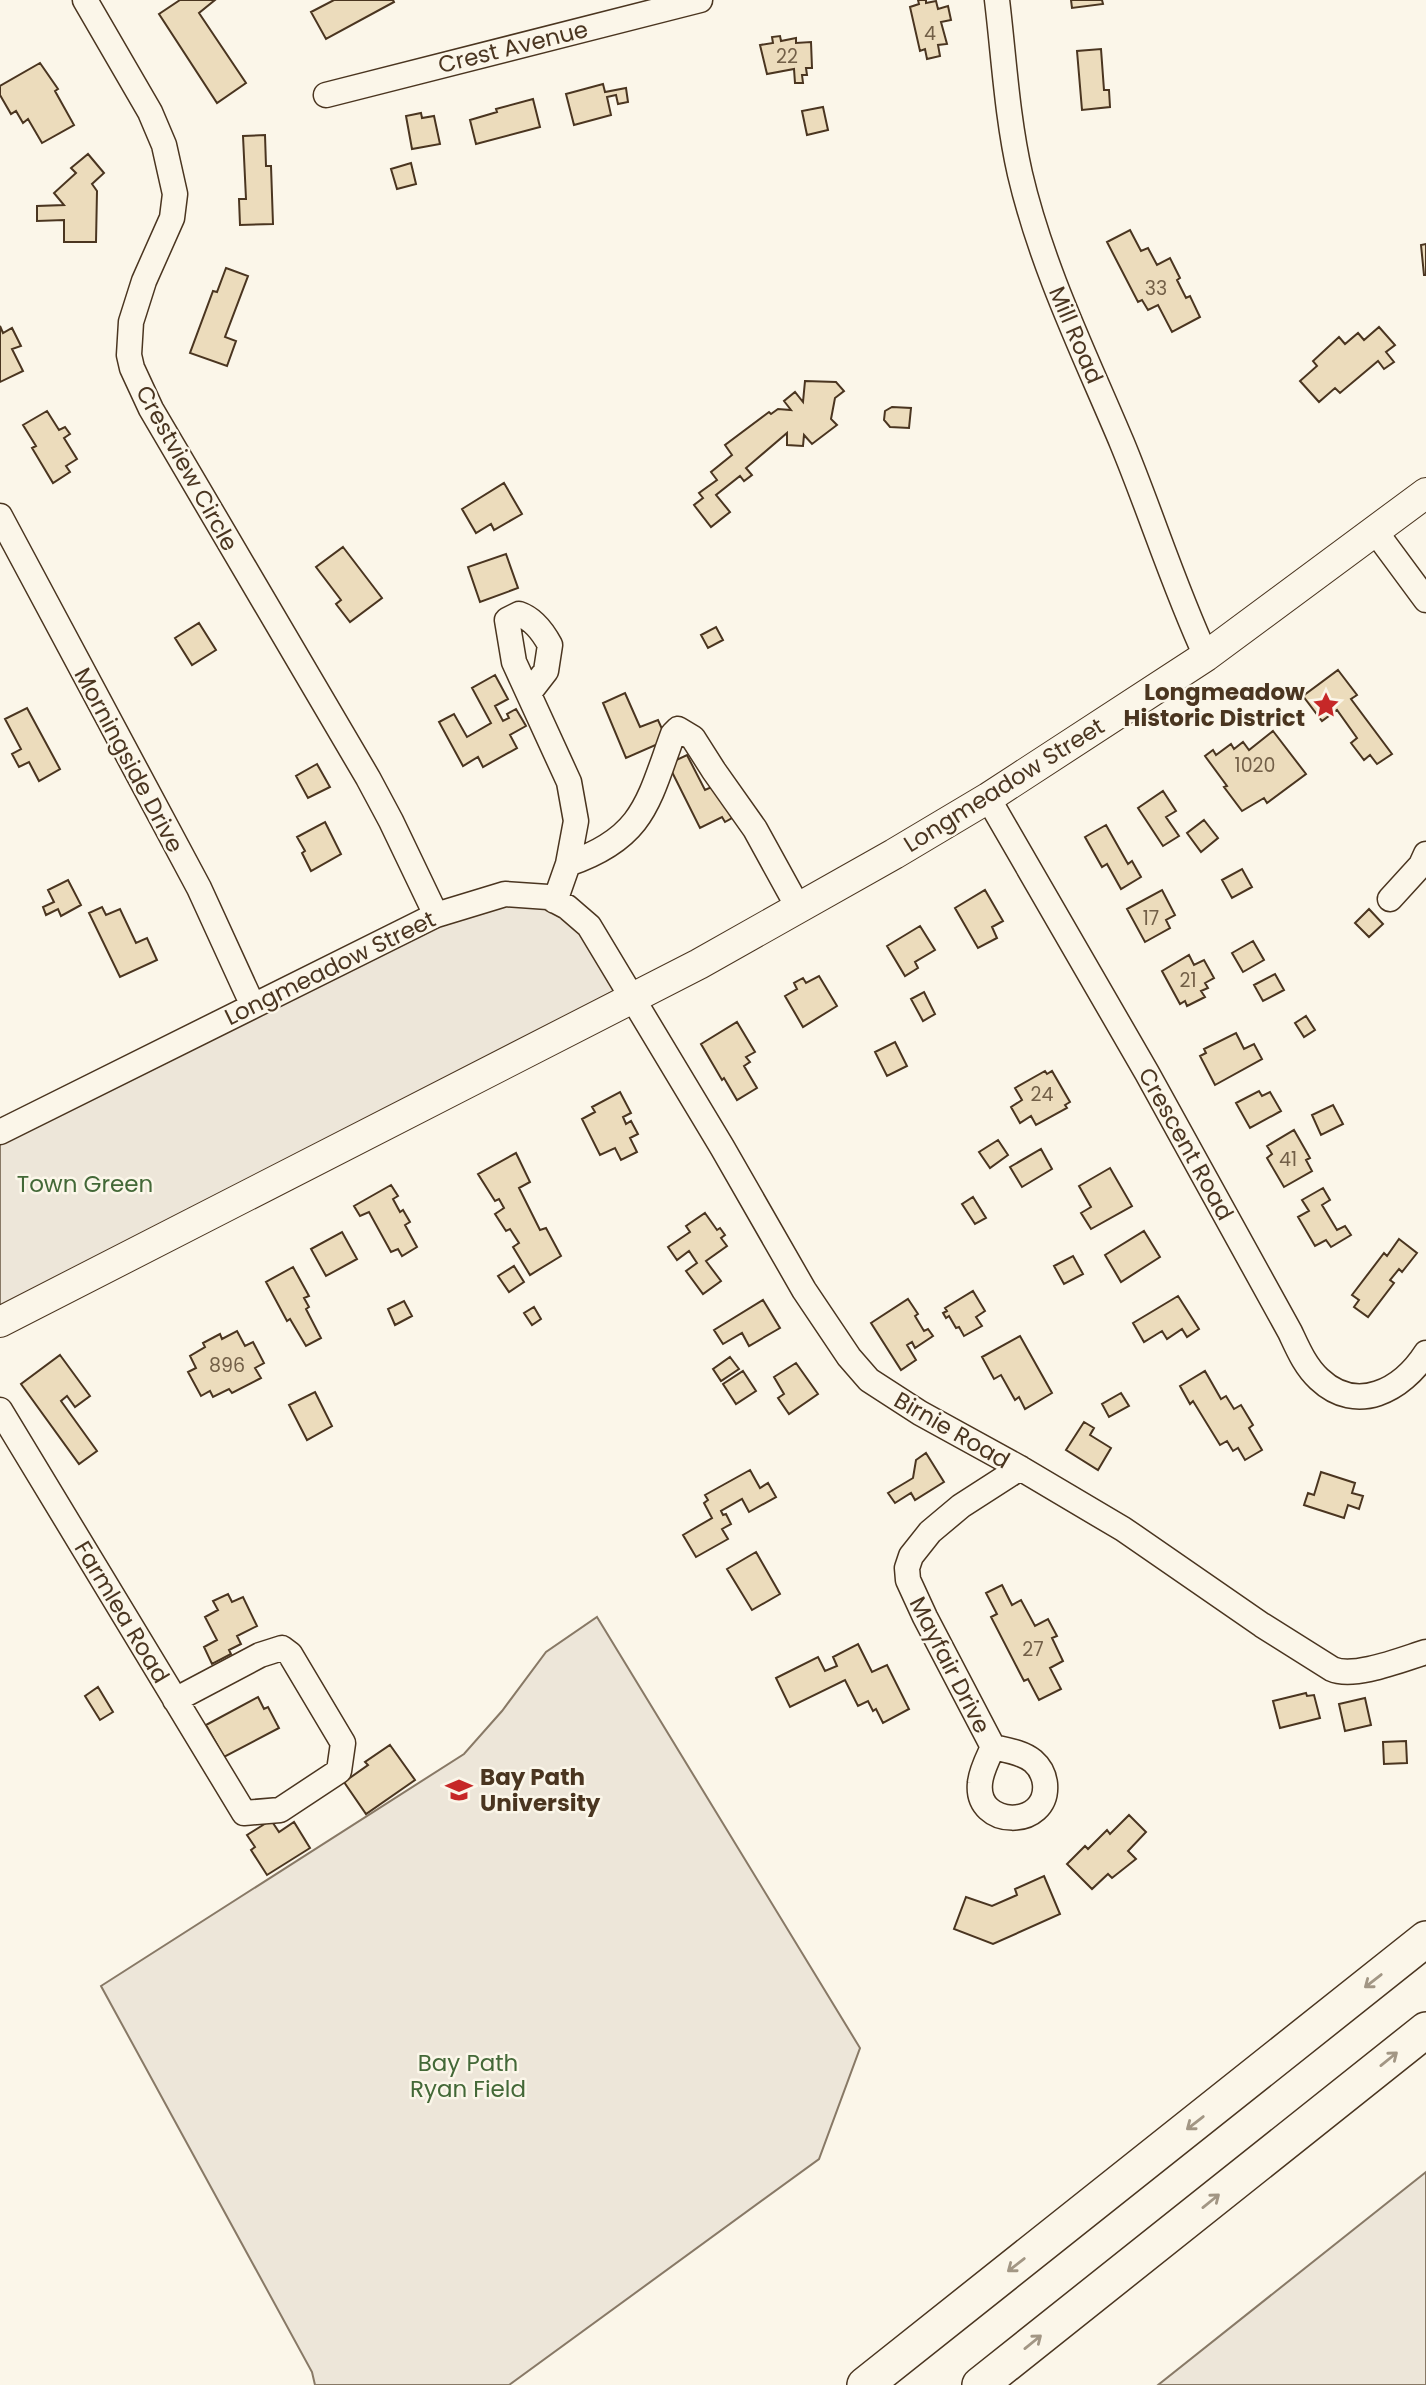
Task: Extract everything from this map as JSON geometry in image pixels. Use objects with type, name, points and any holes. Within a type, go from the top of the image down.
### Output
[{"type":"highway","points":[[865,2385],[1426,1939]]},
{"type":"highway","points":[[980,2385],[1426,2030]]},
{"type":"main road","name":"Longmeadow Street","points":[[0,1322],[632,999],[799,909],[988,798],[1206,656],[1426,493]]},
{"type":"street","name":"Crestview Circle","points":[[85,0],[150,112],[164,145],[175,194],[172,218],[144,281],[133,315],[129,344],[132,368],[150,409],[368,778],[436,915]]},
{"type":"street","name":"Crest Avenue","points":[[326,95],[700,0]]},
{"type":"street","name":"Mill Road","points":[[997,0],[1011,127],[1031,216],[1054,281],[1158,532],[1187,615],[1206,656]]},
{"type":"street","name":"Morningside Drive","points":[[0,516],[215,920],[253,1006]]},
{"type":"street","points":[[1375,531],[1426,600]]},
{"type":"street","points":[[530,693],[569,782],[576,821],[568,864],[555,901]]},
{"type":"street","points":[[568,864],[590,856],[635,824],[648,803],[673,734],[678,729],[693,738],[755,828],[799,909]]},
{"type":"street","name":"Crescent Road","points":[[988,798],[1165,1106],[1306,1364],[1329,1387],[1345,1393],[1370,1396],[1393,1388],[1409,1375],[1426,1353]]},
{"type":"street","points":[[1390,899],[1415,873],[1426,854]]},
{"type":"street","name":"Longmeadow Street","points":[[0,1132],[436,915],[505,894],[548,897],[567,907],[589,926],[632,999]]},
{"type":"street","name":"Birnie Road","points":[[632,999],[799,1281],[859,1370],[875,1385],[1123,1529],[1262,1625],[1336,1672],[1370,1668],[1426,1652]]},
{"type":"street","name":"Farmlea Road","points":[[0,1410],[175,1700],[244,1813],[280,1810],[339,1771],[343,1743],[290,1654],[282,1648],[260,1655],[175,1700]]},
{"type":"street","name":"Mayfair Drive","points":[[992,1747],[925,1617],[908,1580],[907,1568],[911,1556],[930,1532],[961,1506],[1020,1468]]},
{"type":"green space","name":"Town Green","points":[[548,897],[625,985],[0,1322],[0,1132],[436,915]]},
{"type":"green space","name":"Bay Path Ryan Field","points":[[597,1617],[860,2048],[819,2159],[509,2385],[315,2385],[312,2372],[101,1986],[464,1754],[502,1711],[546,1652]]},
{"type":"green space","points":[[1426,2172],[1426,2385],[1158,2385]]},
{"type":"building","points":[[180,0],[215,0],[199,13],[246,83],[217,103],[159,14]]},
{"type":"building","points":[[334,0],[394,2],[326,39],[311,12]]},
{"type":"building","points":[[918,0],[926,0],[926,3],[936,1],[938,9],[948,6],[951,20],[941,22],[947,44],[938,45],[940,56],[927,59],[925,49],[920,51],[910,7],[919,4]]},
{"type":"building","points":[[1071,0],[1102,0],[1103,4],[1072,8]]},
{"type":"building","points":[[780,36],[781,41],[796,38],[796,43],[811,42],[812,68],[806,68],[807,75],[802,75],[803,83],[795,83],[794,69],[767,74],[760,45],[773,43],[772,37]]},
{"type":"building","points":[[1101,49],[1104,90],[1109,90],[1110,107],[1082,110],[1077,51]]},
{"type":"building","points":[[40,63],[58,89],[55,91],[74,125],[42,143],[28,119],[23,123],[16,111],[11,114],[0,95],[0,86]]},
{"type":"building","points":[[603,84],[605,92],[626,88],[628,102],[618,104],[616,95],[607,97],[611,115],[574,125],[566,94]]},
{"type":"building","points":[[533,99],[540,127],[476,144],[470,120],[497,112],[496,109]]},
{"type":"building","points":[[823,107],[828,130],[807,135],[802,111]]},
{"type":"building","points":[[421,113],[422,118],[434,116],[440,144],[412,149],[406,116]]},
{"type":"building","points":[[265,135],[266,166],[271,166],[273,224],[240,225],[239,199],[246,199],[243,136]]},
{"type":"building","points":[[88,154],[104,173],[92,184],[97,191],[96,242],[64,242],[64,220],[37,221],[37,206],[64,205],[54,193],[76,173],[71,168]]},
{"type":"building","points":[[411,163],[416,184],[397,189],[391,169]]},
{"type":"building","points":[[1130,230],[1141,251],[1148,248],[1157,265],[1170,258],[1186,298],[1190,296],[1200,317],[1172,332],[1158,305],[1148,310],[1142,300],[1138,302],[1107,242]]},
{"type":"building","points":[[1426,244],[1426,275],[1424,275],[1421,245]]},
{"type":"building","points":[[226,268],[248,276],[225,337],[236,341],[227,366],[190,353],[213,291],[217,292]]},
{"type":"building","points":[[0,326],[3,333],[12,328],[21,346],[12,349],[23,371],[0,382]]},
{"type":"building","points":[[1379,327],[1395,345],[1386,352],[1394,362],[1384,369],[1378,361],[1340,393],[1335,388],[1319,402],[1300,381],[1317,366],[1313,361],[1339,337],[1345,344],[1358,333],[1364,340]]},
{"type":"building","points":[[805,381],[836,382],[844,391],[835,398],[831,419],[837,425],[812,444],[804,435],[803,446],[787,445],[787,433],[746,468],[752,475],[744,481],[740,476],[716,495],[730,512],[711,527],[694,505],[703,498],[699,493],[717,480],[711,472],[732,455],[725,445],[769,412],[771,414],[778,409],[791,410],[784,401],[795,392],[803,402]]},
{"type":"building","points":[[892,407],[911,408],[909,428],[890,427],[884,420],[885,411]]},
{"type":"building","points":[[47,411],[59,430],[65,427],[70,434],[64,438],[77,459],[66,466],[70,472],[53,483],[32,448],[36,446],[23,425]]},
{"type":"building","points":[[504,483],[522,514],[494,530],[491,524],[476,533],[462,509]]},
{"type":"building","points":[[343,547],[382,598],[350,622],[336,604],[341,600],[316,567]]},
{"type":"building","points":[[506,554],[518,588],[480,602],[468,567]]},
{"type":"building","points":[[199,623],[216,650],[192,665],[175,638]]},
{"type":"building","points":[[716,627],[723,640],[708,648],[701,635]]},
{"type":"building","points":[[1338,670],[1357,695],[1351,699],[1392,754],[1377,764],[1370,755],[1364,760],[1351,743],[1357,738],[1337,710],[1322,721],[1303,696]]},
{"type":"building","points":[[495,675],[508,699],[495,706],[503,721],[509,718],[507,714],[516,709],[526,726],[510,735],[517,748],[483,767],[478,757],[463,766],[439,722],[454,714],[467,737],[491,723],[472,688]]},
{"type":"building","points":[[625,693],[640,727],[658,720],[667,740],[626,758],[603,703]]},
{"type":"building","points":[[27,708],[60,769],[39,781],[29,762],[19,767],[12,754],[21,749],[5,719]]},
{"type":"building","points":[[1273,731],[1306,774],[1267,803],[1264,798],[1242,811],[1205,756],[1213,750],[1216,755],[1231,744],[1234,749],[1243,742],[1249,750]]},
{"type":"building","points":[[687,755],[705,790],[716,785],[732,818],[725,822],[722,817],[700,828],[668,764]]},
{"type":"building","points":[[317,764],[330,787],[308,798],[296,776]]},
{"type":"building","points":[[1163,791],[1176,811],[1166,817],[1179,836],[1163,846],[1138,808]]},
{"type":"building","points":[[1204,820],[1218,838],[1201,852],[1187,833]]},
{"type":"building","points":[[325,822],[341,854],[311,871],[297,837]]},
{"type":"building","points":[[1106,825],[1128,864],[1132,861],[1141,877],[1121,889],[1107,864],[1102,867],[1085,837]]},
{"type":"building","points":[[1242,869],[1252,887],[1232,898],[1222,880]]},
{"type":"building","points":[[68,880],[81,905],[61,916],[58,909],[46,915],[43,907],[54,902],[48,890]]},
{"type":"building","points":[[985,890],[1003,921],[992,927],[997,938],[978,948],[955,908]]},
{"type":"building","points":[[1162,890],[1175,915],[1166,920],[1170,928],[1145,942],[1127,909]]},
{"type":"building","points":[[102,907],[106,915],[120,909],[136,943],[147,938],[157,960],[120,977],[89,913]]},
{"type":"building","points":[[1369,909],[1383,924],[1369,937],[1355,923]]},
{"type":"building","points":[[920,926],[935,950],[915,962],[918,968],[905,976],[887,946]]},
{"type":"building","points":[[1253,941],[1264,960],[1243,972],[1232,953]]},
{"type":"building","points":[[1189,955],[1194,965],[1204,960],[1214,978],[1205,983],[1208,988],[1201,991],[1205,997],[1187,1006],[1185,1001],[1180,1004],[1162,971]]},
{"type":"building","points":[[1275,974],[1284,990],[1263,1001],[1254,985]]},
{"type":"building","points":[[819,976],[837,1006],[803,1027],[785,996],[797,989],[794,983],[803,978],[806,983]]},
{"type":"building","points":[[924,992],[935,1014],[923,1021],[911,999]]},
{"type":"building","points":[[1306,1016],[1315,1030],[1304,1037],[1295,1023]]},
{"type":"building","points":[[737,1022],[755,1052],[746,1057],[750,1062],[744,1066],[757,1088],[737,1100],[701,1044]]},
{"type":"building","points":[[1236,1033],[1244,1049],[1254,1044],[1262,1059],[1215,1085],[1200,1056],[1206,1053],[1204,1049]]},
{"type":"building","points":[[895,1042],[907,1066],[887,1076],[875,1052]]},
{"type":"building","points":[[1045,1071],[1047,1074],[1052,1071],[1070,1102],[1065,1105],[1067,1108],[1036,1125],[1031,1116],[1020,1123],[1011,1107],[1022,1100],[1015,1088]]},
{"type":"building","points":[[1259,1091],[1262,1096],[1270,1092],[1281,1111],[1250,1128],[1236,1103]]},
{"type":"building","points":[[620,1092],[631,1113],[623,1117],[626,1124],[631,1121],[638,1134],[630,1138],[637,1152],[621,1160],[615,1148],[600,1155],[582,1119],[595,1112],[592,1107]]},
{"type":"building","points":[[1333,1105],[1343,1124],[1321,1135],[1312,1115]]},
{"type":"building","points":[[1294,1130],[1310,1158],[1306,1160],[1312,1171],[1284,1187],[1267,1158],[1272,1154],[1267,1146]]},
{"type":"building","points":[[998,1140],[1008,1155],[990,1168],[979,1152]]},
{"type":"building","points":[[1041,1149],[1052,1169],[1022,1187],[1010,1167]]},
{"type":"building","points":[[516,1153],[530,1182],[519,1188],[540,1230],[546,1228],[561,1256],[530,1275],[513,1247],[519,1243],[510,1229],[506,1231],[495,1214],[504,1208],[499,1199],[495,1201],[478,1174]]},
{"type":"building","points":[[1110,1168],[1132,1206],[1091,1229],[1081,1213],[1091,1207],[1079,1186]]},
{"type":"building","points":[[391,1185],[398,1196],[393,1199],[410,1222],[405,1225],[417,1247],[402,1256],[398,1249],[391,1252],[369,1212],[360,1216],[354,1206]]},
{"type":"building","points":[[1323,1188],[1330,1200],[1322,1205],[1337,1230],[1345,1226],[1351,1235],[1331,1247],[1326,1240],[1315,1246],[1298,1217],[1309,1211],[1302,1200]]},
{"type":"building","points":[[973,1197],[986,1218],[975,1224],[962,1204]]},
{"type":"building","points":[[705,1213],[717,1230],[720,1228],[725,1235],[721,1238],[727,1246],[706,1261],[721,1281],[703,1294],[686,1271],[697,1263],[689,1251],[677,1260],[668,1247],[690,1232],[686,1226]]},
{"type":"building","points":[[1144,1231],[1160,1257],[1121,1282],[1105,1255]]},
{"type":"building","points":[[342,1232],[357,1259],[326,1276],[311,1249]]},
{"type":"building","points":[[1399,1239],[1417,1253],[1402,1272],[1399,1269],[1390,1280],[1394,1283],[1368,1317],[1354,1307],[1359,1300],[1352,1295],[1384,1253],[1387,1256]]},
{"type":"building","points":[[1073,1256],[1083,1274],[1064,1284],[1054,1266]]},
{"type":"building","points":[[514,1266],[524,1282],[509,1292],[498,1276]]},
{"type":"building","points":[[293,1267],[309,1296],[304,1298],[309,1307],[306,1309],[321,1338],[306,1346],[290,1319],[287,1321],[266,1282]]},
{"type":"building","points":[[973,1291],[985,1311],[976,1317],[982,1326],[964,1336],[949,1316],[946,1318],[943,1313],[947,1311],[945,1308]]},
{"type":"building","points":[[1178,1296],[1199,1329],[1187,1337],[1182,1329],[1167,1339],[1162,1331],[1144,1342],[1133,1323]]},
{"type":"building","points":[[908,1299],[918,1314],[915,1316],[924,1331],[928,1329],[933,1336],[915,1348],[912,1342],[907,1345],[916,1360],[901,1370],[871,1323]]},
{"type":"building","points":[[763,1300],[780,1328],[749,1346],[742,1333],[723,1344],[714,1330]]},
{"type":"building","points":[[404,1301],[412,1316],[395,1325],[388,1309]]},
{"type":"building","points":[[534,1307],[541,1319],[532,1325],[524,1313]]},
{"type":"building","points":[[237,1331],[245,1346],[253,1342],[264,1363],[255,1368],[261,1378],[232,1393],[229,1389],[213,1397],[210,1391],[201,1396],[188,1372],[196,1368],[190,1356],[205,1347],[203,1343],[220,1334],[222,1339]]},
{"type":"building","points":[[1020,1336],[1052,1393],[1025,1409],[1019,1397],[1015,1400],[1001,1375],[994,1379],[982,1357]]},
{"type":"building","points":[[60,1355],[90,1396],[75,1407],[67,1396],[61,1401],[97,1451],[79,1464],[21,1384]]},
{"type":"building","points":[[730,1357],[739,1369],[721,1381],[713,1369]]},
{"type":"building","points":[[796,1363],[818,1394],[789,1414],[778,1398],[784,1394],[774,1377]]},
{"type":"building","points":[[743,1371],[756,1391],[736,1404],[723,1384]]},
{"type":"building","points":[[1205,1371],[1221,1399],[1226,1396],[1234,1409],[1241,1405],[1253,1425],[1249,1428],[1262,1450],[1245,1460],[1238,1448],[1233,1451],[1227,1441],[1220,1445],[1193,1401],[1190,1404],[1180,1386]]},
{"type":"building","points":[[315,1392],[332,1426],[307,1440],[289,1405]]},
{"type":"building","points":[[1121,1393],[1129,1406],[1109,1417],[1102,1404]]},
{"type":"building","points":[[1084,1422],[1094,1428],[1090,1435],[1111,1448],[1098,1470],[1066,1450]]},
{"type":"building","points":[[926,1453],[944,1482],[915,1500],[911,1493],[895,1503],[888,1493],[913,1478],[916,1460]]},
{"type":"building","points":[[750,1470],[760,1488],[768,1483],[776,1497],[749,1512],[742,1499],[721,1511],[723,1515],[726,1514],[731,1524],[722,1529],[728,1539],[696,1557],[683,1535],[712,1518],[704,1503],[708,1500],[705,1495]]},
{"type":"building","points":[[1321,1472],[1355,1483],[1352,1493],[1363,1496],[1359,1509],[1348,1505],[1344,1518],[1304,1505],[1308,1493],[1314,1495]]},
{"type":"building","points":[[756,1552],[780,1594],[752,1610],[727,1569]]},
{"type":"building","points":[[1002,1585],[1012,1605],[1021,1600],[1035,1626],[1048,1619],[1057,1636],[1052,1638],[1063,1661],[1050,1668],[1061,1689],[1039,1700],[1028,1679],[1024,1681],[991,1617],[997,1614],[986,1593]]},
{"type":"building","points":[[228,1594],[232,1602],[243,1597],[257,1626],[237,1636],[241,1644],[229,1650],[231,1654],[212,1664],[204,1647],[217,1640],[205,1617],[218,1610],[213,1601]]},
{"type":"building","points":[[858,1644],[872,1672],[887,1665],[909,1709],[883,1723],[876,1709],[873,1711],[868,1701],[858,1706],[845,1680],[790,1707],[776,1678],[818,1657],[825,1671],[837,1666],[833,1657]]},
{"type":"building","points":[[98,1687],[113,1712],[100,1720],[85,1696]]},
{"type":"building","points":[[1306,1693],[1307,1696],[1314,1695],[1320,1718],[1280,1728],[1273,1701]]},
{"type":"building","points":[[258,1697],[264,1709],[268,1707],[279,1728],[224,1757],[206,1725]]},
{"type":"building","points":[[1365,1698],[1371,1725],[1345,1731],[1339,1704]]},
{"type":"building","points":[[1406,1741],[1407,1763],[1384,1764],[1383,1742]]},
{"type":"building","points":[[390,1745],[415,1780],[366,1814],[344,1782],[368,1765],[365,1762]]},
{"type":"building","points":[[1129,1815],[1146,1832],[1128,1851],[1136,1859],[1112,1878],[1108,1874],[1092,1889],[1067,1864],[1085,1846],[1088,1849],[1107,1830],[1110,1834]]},
{"type":"building","points":[[271,1820],[279,1832],[294,1822],[310,1848],[267,1875],[251,1850],[255,1847],[247,1835]]},
{"type":"building","points":[[1044,1876],[1060,1914],[993,1944],[954,1929],[966,1897],[992,1906],[1017,1895],[1015,1889]]},
{"type":"place","name":"Longmeadow Historic District","points":[[1326,705]]},
{"type":"place","name":"Bay Path University","points":[[459,1790]]}]
